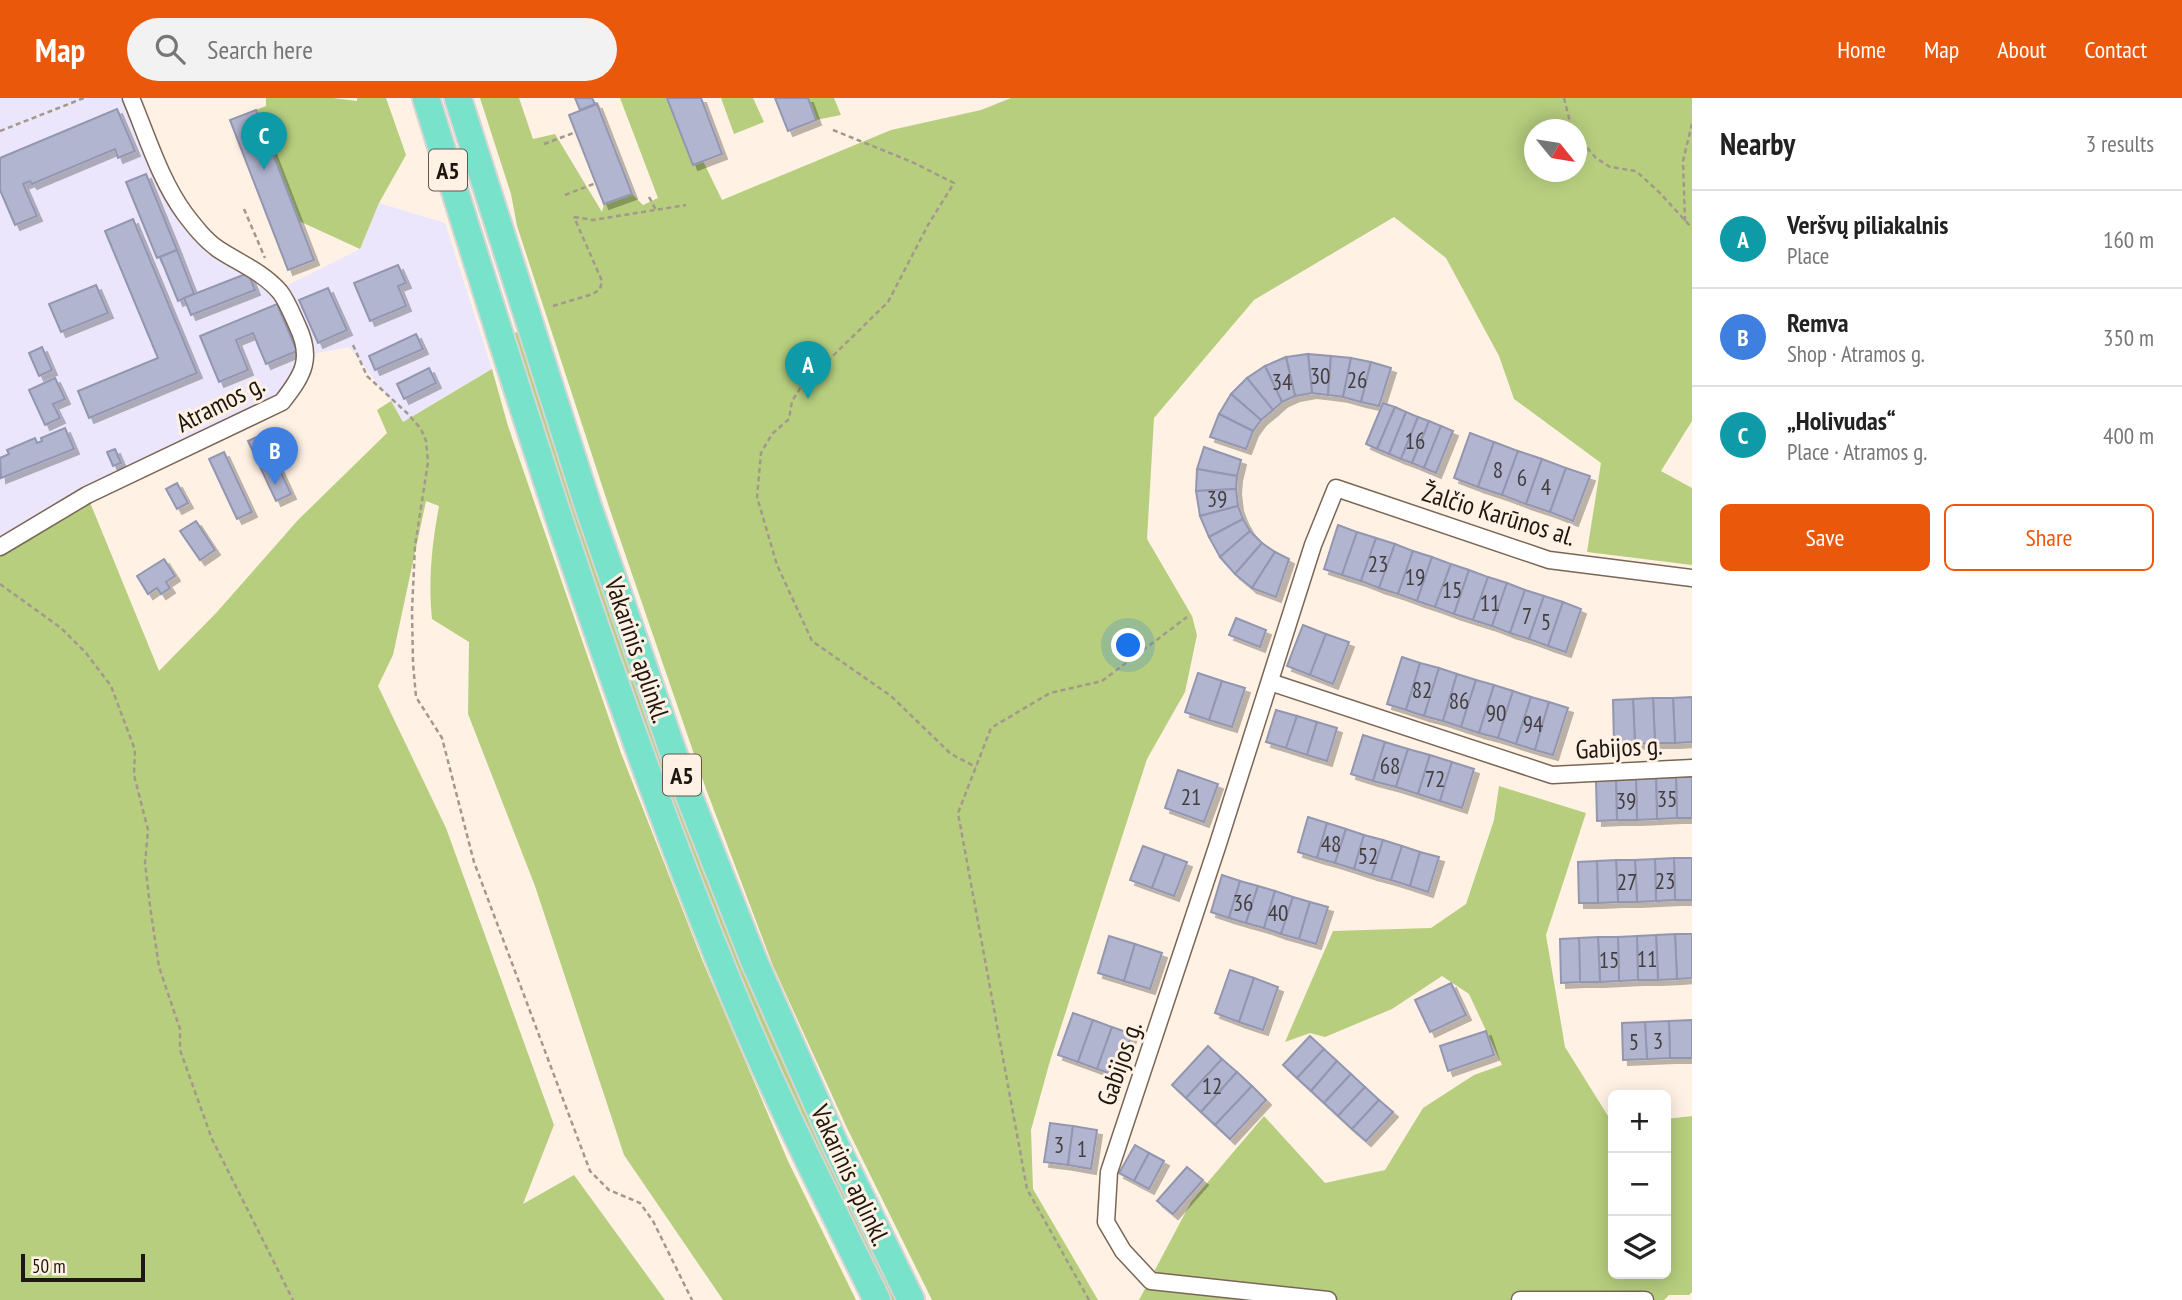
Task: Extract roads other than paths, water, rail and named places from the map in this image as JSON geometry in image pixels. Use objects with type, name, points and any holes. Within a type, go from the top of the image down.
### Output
[{"type":"highway","name":"Vakarinis aplinkl.","points":[[426,98],[560,522],[657,796],[730,986],[812,1168],[877,1300]]},
{"type":"highway","name":"Vakarinis aplinkl.","points":[[458,98],[588,506],[682,778],[754,961],[834,1142],[911,1300]]},
{"type":"street","name":"Atramos g.","points":[[0,547],[87,495],[282,402],[296,384],[307,355],[298,326],[278,290],[256,271],[217,248],[201,234],[184,212],[164,177],[131,98]]},
{"type":"street","name":"Žalčio Karūnos al.","points":[[1336,488],[1549,560],[1692,578]]},
{"type":"street","name":"Gabijos g.","points":[[1328,1300],[1151,1281],[1123,1251],[1106,1222],[1108,1172],[1313,545],[1336,488]]},
{"type":"street","name":"Gabijos g.","points":[[1270,682],[1552,775],[1692,768]]},
{"type":"street","points":[[1520,1300],[1645,1300]]},
{"type":"place","name":"„Holivudas“","points":[[264,170]]},
{"type":"place","name":"Veršvų piliakalnis","points":[[808,399]]},
{"type":"place","name":"Remva","points":[[275,485]]}]
